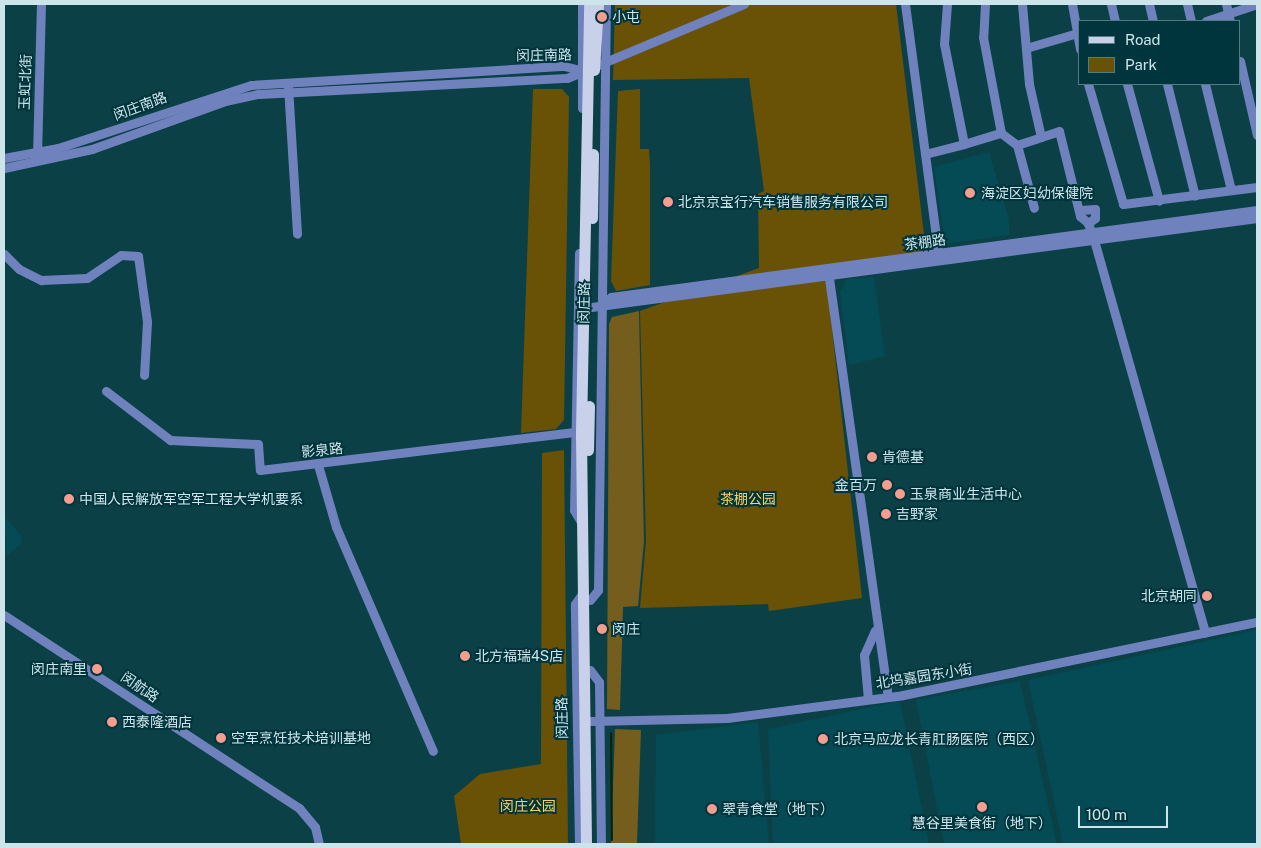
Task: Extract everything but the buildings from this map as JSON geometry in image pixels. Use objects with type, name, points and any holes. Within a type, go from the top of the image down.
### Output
[{"type":"main road","name":"闵庄路","points":[[586,844],[586,597],[591,307],[589,4]]},
{"type":"main road","name":"闵庄路","points":[[593,844],[595,721],[590,670],[577,431],[591,307],[582,207],[583,155],[589,69],[598,4]]},
{"type":"street","name":"玉虹北街","points":[[36,156],[41,4]]},
{"type":"street","name":"闵庄路","points":[[582,4],[589,69]]},
{"type":"street","name":"闵庄路","points":[[589,69],[606,4]]},
{"type":"street","points":[[589,69],[744,4]]},
{"type":"street","points":[[905,4],[939,258]]},
{"type":"street","points":[[946,4],[944,44],[964,144]]},
{"type":"street","points":[[984,4],[983,37],[1001,133],[1017,145],[1034,208]]},
{"type":"street","points":[[1022,4],[1026,48],[1041,137]]},
{"type":"street","points":[[1072,4],[1074,34],[1078,43]]},
{"type":"street","points":[[1110,4],[1115,20]]},
{"type":"street","points":[[1149,4],[1153,20]]},
{"type":"street","points":[[1187,4],[1191,20]]},
{"type":"street","points":[[1226,4],[1229,18]]},
{"type":"street","points":[[1214,20],[1229,18],[1257,4]]},
{"type":"street","points":[[1026,48],[1074,34]]},
{"type":"street","points":[[1241,65],[1257,135]]},
{"type":"street","name":"闵庄南路","points":[[4,158],[92,150],[225,102],[288,92],[568,78],[589,69]]},
{"type":"street","name":"闵庄南路","points":[[4,168],[226,90],[287,81],[589,69]]},
{"type":"street","points":[[287,81],[297,234]]},
{"type":"street","points":[[1088,85],[1123,204],[1257,187]]},
{"type":"street","points":[[1127,85],[1158,201]]},
{"type":"street","points":[[1167,85],[1195,196]]},
{"type":"street","points":[[1205,85],[1231,190]]},
{"type":"street","points":[[1017,145],[1059,131],[1081,210],[1081,220],[1088,223],[1093,237],[1204,633]]},
{"type":"street","points":[[925,154],[1001,133]]},
{"type":"street","name":"闵庄路","points":[[577,431],[582,207]]},
{"type":"street","points":[[1081,210],[1094,209],[1096,218],[1088,223]]},
{"type":"street","name":"茶棚路","points":[[1093,237],[1257,210]]},
{"type":"street","name":"茶棚路","points":[[591,307],[611,297],[828,273],[1093,237],[1257,218]]},
{"type":"street","points":[[4,254],[19,269],[42,280],[88,278],[121,255],[138,256],[147,322],[144,375]]},
{"type":"street","points":[[828,273],[875,630],[888,697]]},
{"type":"street","name":"影泉路","points":[[106,391],[170,440],[258,444],[260,470],[318,465],[577,431]]},
{"type":"street","points":[[318,465],[336,527],[433,751]]},
{"type":"street","name":"闵庄路","points":[[579,844],[575,604],[586,597]]},
{"type":"street","name":"闵航路","points":[[4,615],[299,808],[315,827],[319,844]]},
{"type":"street","name":"北坞嘉园东小街","points":[[595,721],[727,718],[888,697],[1257,622]]},
{"type":"street","points":[[868,699],[864,655],[875,630]]},
{"type":"street","name":"闵庄路","points":[[595,721],[601,844]]},
{"type":"shaded area","name":"海淀区妇幼保健院","points":[[989,152],[1009,219],[1009,235],[945,244],[934,167]]},
{"type":"shaded area","points":[[874,277],[885,356],[849,365],[840,292],[847,279]]},
{"type":"shaded area","points":[[639,311],[644,541],[638,606],[623,607],[620,710],[607,709],[609,324],[612,317]]},
{"type":"shaded area","points":[[4,516],[20,534],[22,543],[7,556]]},
{"type":"shaded area","points":[[1257,630],[1257,844],[1063,844],[1028,680]]},
{"type":"shaded area","points":[[1020,681],[1057,844],[944,844],[916,700]]},
{"type":"shaded area","points":[[900,701],[929,844],[773,844],[768,729]]},
{"type":"shaded area","points":[[758,722],[769,844],[655,844],[656,735]]},
{"type":"shaded area","points":[[615,729],[641,730],[637,844],[611,844]]},
{"type":"green space","name":"茶棚公园","points":[[615,4],[896,4],[926,251],[825,266],[862,598],[769,611],[768,604],[640,608],[646,541],[640,311],[759,268],[758,194],[764,191],[749,78],[613,80]]},
{"type":"green space","points":[[533,89],[562,89],[569,97],[564,420],[556,429],[521,433]]},
{"type":"green space","points":[[640,89],[640,149],[649,149],[650,166],[650,285],[616,291],[611,281],[618,91]]},
{"type":"green space","name":"闵庄公园","points":[[564,450],[568,844],[461,844],[454,796],[480,774],[541,764],[542,453]]},
{"type":"waterway","points":[[611,733],[612,840]]},
{"type":"place","name":"小屯","points":[[602,17]]},
{"type":"place","name":"海淀区妇幼保健院","points":[[970,193]]},
{"type":"place","name":"北京京宝行汽车销售服务有限公司","points":[[668,202]]},
{"type":"place","name":"肯德基","points":[[872,457]]},
{"type":"place","name":"金百万","points":[[887,485]]},
{"type":"place","name":"玉泉商业生活中心","points":[[900,494]]},
{"type":"place","name":"中国人民解放军空军工程大学机要系","points":[[69,499]]},
{"type":"place","name":"吉野家","points":[[886,514]]},
{"type":"place","name":"北京胡同","points":[[1207,596]]},
{"type":"place","name":"闵庄","points":[[602,629]]},
{"type":"place","name":"北方福瑞4S店","points":[[465,656]]},
{"type":"place","name":"闵庄南里","points":[[97,669]]},
{"type":"place","name":"西泰隆酒店","points":[[112,722]]},
{"type":"place","name":"空军烹饪技术培训基地","points":[[221,738]]},
{"type":"place","name":"北京马应龙长青肛肠医院（西区）","points":[[823,739]]},
{"type":"place","name":"慧谷里美食街（地下）","points":[[982,807]]},
{"type":"place","name":"翠青食堂（地下）","points":[[712,809]]}]
